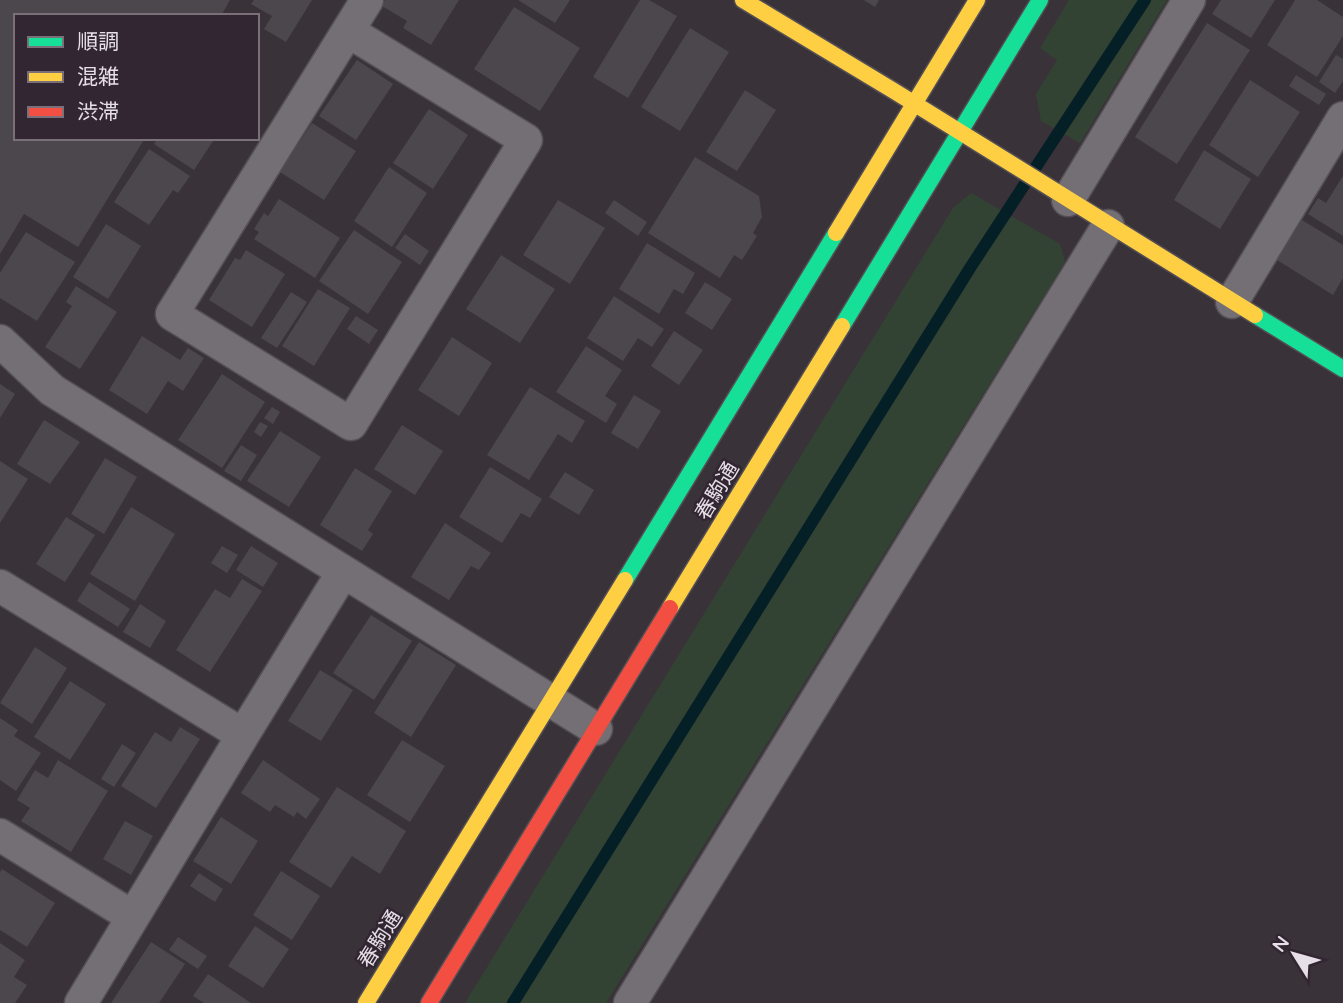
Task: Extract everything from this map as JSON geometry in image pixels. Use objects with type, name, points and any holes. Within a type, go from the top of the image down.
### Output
[{"type":"street","points":[[348,31],[526,140],[351,424],[172,314],[367,0]]},
{"type":"street","points":[[743,0],[1343,369]]},
{"type":"street","name":"春駒通","points":[[366,1003],[977,0]]},
{"type":"street","name":"春駒通","points":[[429,1003],[1040,0]]},
{"type":"street","points":[[1068,200],[1189,0]]},
{"type":"street","points":[[1232,302],[1343,118]]},
{"type":"street","points":[[630,1003],[1108,226]]},
{"type":"street","points":[[0,341],[52,390],[596,729]]},
{"type":"street","points":[[81,1003],[343,572]]},
{"type":"street","points":[[0,586],[243,734]]},
{"type":"street","points":[[0,835],[134,917]]},
{"type":"green space","points":[[1069,0],[1167,0],[1080,143],[1041,121],[1036,94],[1057,60],[1040,48]]},
{"type":"green space","points":[[971,193],[1060,244],[1065,262],[606,1003],[465,1003],[953,208]]},
{"type":"building","points":[[0,0],[230,0],[222,14],[14,14],[14,140],[144,140],[78,247],[24,214],[0,254]]},
{"type":"building","points":[[254,0],[312,0],[286,42],[264,29],[272,16],[251,4]]},
{"type":"building","points":[[385,0],[459,0],[431,45],[403,28],[407,21],[382,6]]},
{"type":"building","points":[[518,0],[570,0],[555,23]]},
{"type":"building","points":[[640,0],[649,0],[677,16],[628,98],[593,77]]},
{"type":"building","points":[[864,0],[879,0],[875,7]]},
{"type":"building","points":[[1221,0],[1275,0],[1251,38],[1212,14]]},
{"type":"building","points":[[1295,0],[1317,0],[1343,17],[1343,36],[1317,77],[1267,45]]},
{"type":"building","points":[[514,7],[580,48],[540,111],[474,69]]},
{"type":"building","points":[[1207,23],[1250,50],[1177,164],[1135,137]]},
{"type":"building","points":[[690,28],[729,52],[680,131],[641,107]]},
{"type":"building","points":[[1336,55],[1343,59],[1343,81],[1335,93],[1319,82]]},
{"type":"building","points":[[357,60],[393,84],[356,140],[319,116]]},
{"type":"building","points":[[1296,75],[1326,94],[1319,105],[1289,86]]},
{"type":"building","points":[[1250,80],[1300,112],[1258,177],[1209,145]]},
{"type":"building","points":[[745,90],[776,110],[737,171],[706,152]]},
{"type":"building","points":[[429,109],[468,135],[433,189],[393,163]]},
{"type":"building","points":[[312,123],[356,151],[324,200],[280,172]]},
{"type":"building","points":[[157,140],[214,140],[194,170],[154,144]]},
{"type":"building","points":[[149,149],[190,176],[178,193],[173,190],[149,225],[114,202]]},
{"type":"building","points":[[1204,150],[1251,179],[1220,229],[1174,200]]},
{"type":"building","points":[[695,157],[759,196],[762,217],[753,233],[757,236],[742,260],[734,255],[720,278],[648,233]]},
{"type":"building","points":[[389,167],[427,193],[392,247],[354,221]]},
{"type":"building","points":[[1343,176],[1343,236],[1308,214],[1318,198],[1326,203]]},
{"type":"building","points":[[279,199],[340,238],[315,278],[254,239],[259,232],[254,229],[264,213],[268,216]]},
{"type":"building","points":[[558,200],[605,228],[570,284],[523,255]]},
{"type":"building","points":[[614,200],[647,222],[638,236],[605,213]]},
{"type":"building","points":[[1302,220],[1343,245],[1343,278],[1333,295],[1277,260]]},
{"type":"building","points":[[106,224],[141,246],[108,299],[73,277]]},
{"type":"building","points":[[354,230],[402,262],[368,314],[319,281]]},
{"type":"building","points":[[26,232],[75,262],[37,321],[0,298],[0,273]]},
{"type":"building","points":[[405,234],[429,251],[420,265],[395,248]]},
{"type":"building","points":[[647,243],[695,273],[683,294],[674,289],[659,314],[619,289]]},
{"type":"building","points":[[246,250],[285,274],[252,327],[209,300],[235,258],[240,260]]},
{"type":"building","points":[[501,255],[555,289],[520,343],[466,309]]},
{"type":"building","points":[[705,282],[732,299],[712,330],[685,313]]},
{"type":"building","points":[[76,286],[117,312],[80,369],[45,347],[72,306],[66,302]]},
{"type":"building","points":[[318,289],[350,308],[314,366],[282,346]]},
{"type":"building","points":[[291,292],[307,302],[277,348],[261,338]]},
{"type":"building","points":[[614,296],[664,329],[652,347],[638,338],[623,361],[587,338]]},
{"type":"building","points":[[356,316],[378,330],[369,344],[347,329]]},
{"type":"building","points":[[674,331],[703,350],[679,385],[651,366]]},
{"type":"building","points":[[142,336],[180,360],[188,348],[204,358],[183,391],[168,381],[147,414],[109,390]]},
{"type":"building","points":[[452,337],[492,363],[459,416],[418,390]]},
{"type":"building","points":[[586,346],[622,370],[605,396],[617,404],[606,423],[556,392]]},
{"type":"building","points":[[222,374],[265,402],[222,468],[178,440]]},
{"type":"building","points":[[0,384],[15,394],[0,418]]},
{"type":"building","points":[[530,387],[585,421],[572,443],[558,434],[529,480],[487,455]]},
{"type":"building","points":[[634,395],[661,411],[638,449],[611,433]]},
{"type":"building","points":[[272,407],[280,412],[273,424],[264,418]]},
{"type":"building","points":[[44,420],[80,442],[50,484],[17,464]]},
{"type":"building","points":[[260,422],[268,426],[261,437],[254,432]]},
{"type":"building","points":[[402,425],[443,451],[415,495],[374,469]]},
{"type":"building","points":[[280,431],[321,457],[289,507],[247,481]]},
{"type":"building","points":[[241,445],[257,455],[241,481],[224,471]]},
{"type":"building","points":[[105,458],[137,477],[104,534],[71,514]]},
{"type":"building","points":[[0,461],[28,479],[0,523]]},
{"type":"building","points":[[490,467],[542,499],[530,518],[521,513],[502,543],[459,517]]},
{"type":"building","points":[[355,468],[392,491],[368,530],[373,534],[362,551],[320,525]]},
{"type":"building","points":[[565,472],[594,490],[579,515],[549,497]]},
{"type":"building","points":[[131,507],[175,534],[135,601],[90,574]]},
{"type":"building","points":[[66,517],[95,535],[65,582],[36,564]]},
{"type":"building","points":[[445,523],[491,553],[479,570],[471,566],[449,600],[411,577]]},
{"type":"building","points":[[222,546],[238,555],[227,573],[211,563]]},
{"type":"building","points":[[251,546],[278,563],[263,587],[236,570]]},
{"type":"building","points":[[242,579],[262,591],[210,672],[176,650],[215,589],[230,598]]},
{"type":"building","points":[[89,582],[130,609],[118,627],[77,601]]},
{"type":"building","points":[[140,604],[166,621],[150,648],[123,632]]},
{"type":"building","points":[[371,615],[412,641],[374,700],[333,673]]},
{"type":"building","points":[[419,642],[456,665],[411,737],[374,713]]},
{"type":"building","points":[[35,647],[67,668],[32,724],[0,703]]},
{"type":"building","points":[[320,670],[353,690],[321,741],[288,721]]},
{"type":"building","points":[[70,681],[106,704],[70,760],[34,737]]},
{"type":"building","points":[[0,718],[18,730],[14,736],[41,753],[16,791],[0,780]]},
{"type":"building","points":[[180,727],[200,739],[156,808],[121,786],[155,732],[171,742]]},
{"type":"building","points":[[402,740],[445,766],[410,822],[367,795]]},
{"type":"building","points":[[122,744],[136,753],[114,787],[101,779]]},
{"type":"building","points":[[58,760],[108,791],[71,852],[21,821],[30,808],[17,800],[35,770],[48,778]]},
{"type":"building","points":[[263,760],[320,799],[306,819],[297,812],[294,817],[275,805],[270,812],[241,793]]},
{"type":"building","points":[[337,787],[406,831],[380,874],[352,856],[331,888],[289,862]]},
{"type":"building","points":[[221,817],[258,841],[231,884],[193,861]]},
{"type":"building","points":[[125,821],[153,836],[131,875],[103,859]]},
{"type":"building","points":[[2,869],[55,903],[27,947],[0,930]]},
{"type":"building","points":[[281,871],[320,896],[292,940],[253,915]]},
{"type":"building","points":[[199,873],[223,889],[215,902],[190,886]]},
{"type":"building","points":[[255,926],[289,949],[263,988],[228,966]]},
{"type":"building","points":[[178,937],[207,956],[198,969],[169,950]]},
{"type":"building","points":[[151,942],[185,964],[159,1003],[111,1003]]},
{"type":"building","points":[[0,943],[25,960],[14,977],[27,985],[15,1003],[0,1003]]},
{"type":"building","points":[[208,974],[251,1003],[204,1003],[193,996]]},
{"type":"waterway","points":[[513,1003],[970,268],[1145,0]]},
{"type":"traffic: fast","points":[[842,326],[1040,0]]},
{"type":"traffic: fast","points":[[625,580],[836,233]]},
{"type":"traffic: fast","points":[[1255,315],[1343,369]]},
{"type":"traffic: slow","points":[[743,0],[1255,315]]},
{"type":"traffic: slow","points":[[836,233],[977,0]]},
{"type":"traffic: slow","points":[[670,608],[842,326]]},
{"type":"traffic: slow","points":[[366,1003],[625,580]]},
{"type":"traffic: jam","points":[[429,1003],[670,608]]}]
